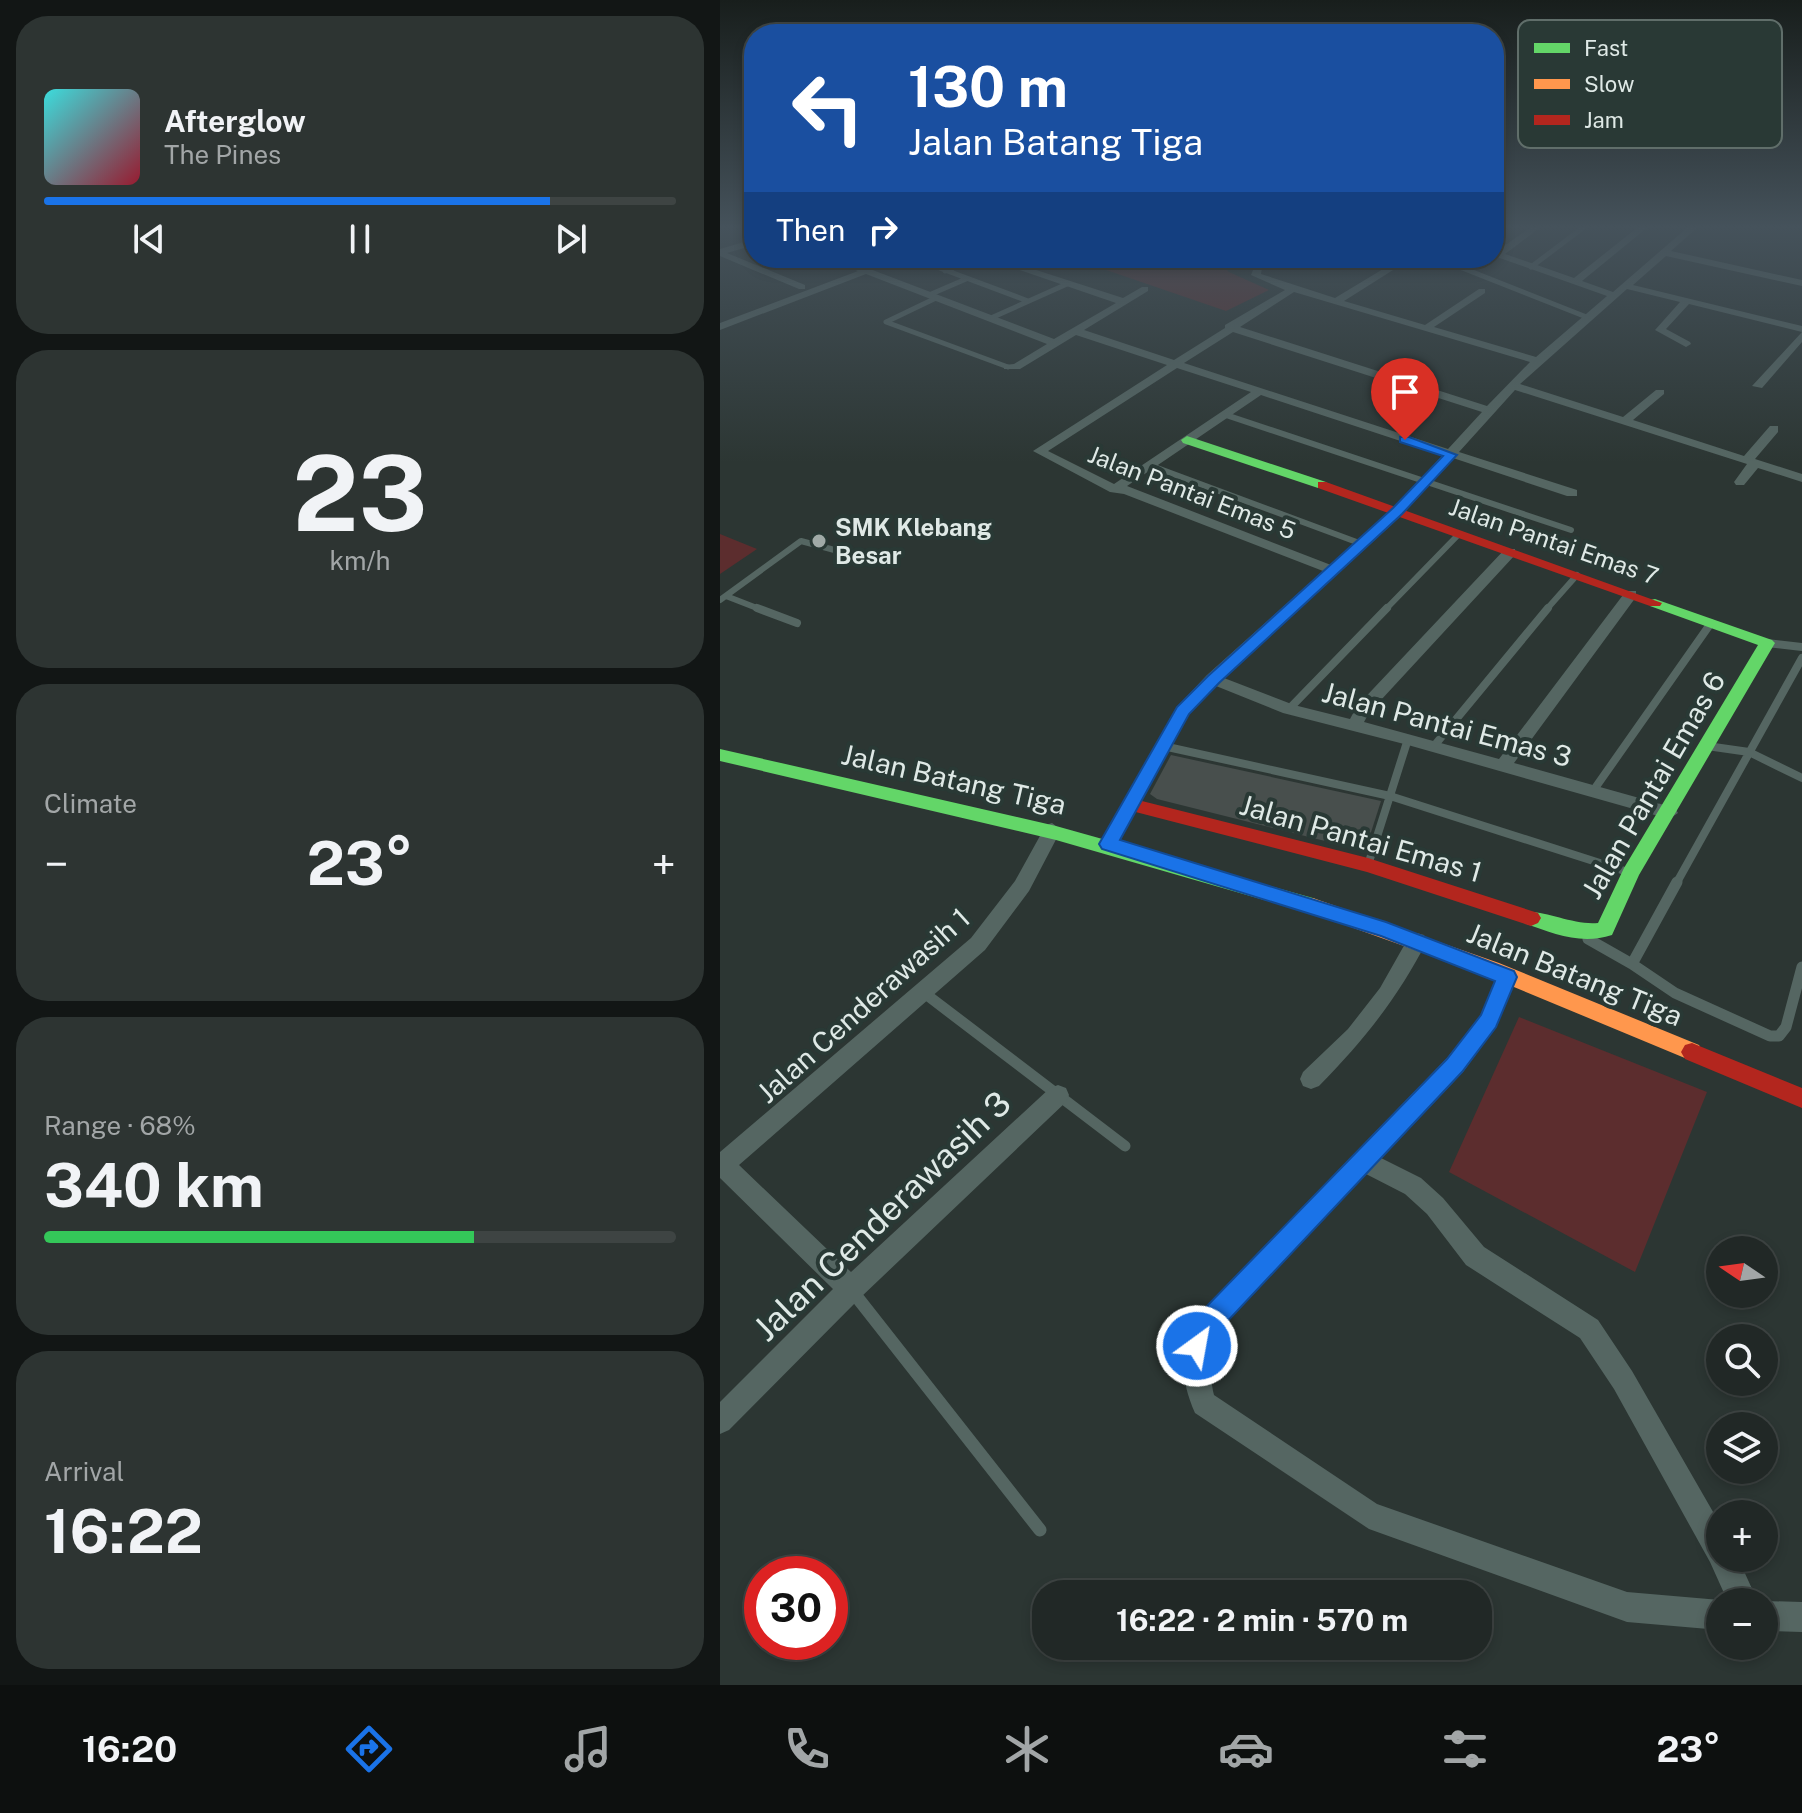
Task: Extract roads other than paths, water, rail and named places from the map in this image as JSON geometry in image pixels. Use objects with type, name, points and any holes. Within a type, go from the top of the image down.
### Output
[{"type":"street","points":[[720,327],[776,306]]},
{"type":"street","points":[[958,306],[1054,343]]},
{"type":"street","points":[[1008,367],[1016,367],[1118,306]]},
{"type":"street","points":[[1174,364],[1265,306]]},
{"type":"street","points":[[1353,306],[1537,361]]},
{"type":"street","points":[[1428,327],[1460,306]]},
{"type":"street","points":[[1109,844],[1183,711],[1213,679],[1398,511],[1512,385],[1603,306]]},
{"type":"street","points":[[1682,306],[1660,327],[1662,332],[1686,344]]},
{"type":"street","points":[[1704,306],[1802,332],[1758,386]]},
{"type":"street","points":[[1229,327],[1487,410]]},
{"type":"street","points":[[1075,331],[1572,493]]},
{"type":"street","name":"Jalan Pantai Emas 5","points":[[1174,364],[1039,451],[1115,489],[1126,490],[1332,570]]},
{"type":"street","points":[[1512,385],[1802,478]]},
{"type":"street","points":[[1115,489],[1259,392]]},
{"type":"street","points":[[1626,420],[1660,392]]},
{"type":"street","points":[[1740,482],[1774,429]]},
{"type":"street","name":"Jalan Pantai Emas 7","points":[[1187,440],[1398,511],[1767,643]]},
{"type":"street","points":[[1355,725],[1363,710],[1510,552]]},
{"type":"street","points":[[1503,765],[1631,594]]},
{"type":"street","name":"Jalan Pantai Emas 6","points":[[1575,931],[1594,933],[1605,929],[1631,873],[1767,643]]},
{"type":"street","name":"Jalan Pantai Emas 3","points":[[1213,679],[1289,709],[1434,746],[1669,813]]},
{"type":"street","name":"Jalan Batang Tiga","points":[[720,755],[1109,844],[1285,897],[1417,941],[1802,1098]]},
{"type":"street","name":"Jalan Pantai Emas 1","points":[[1130,804],[1368,865],[1575,931]]},
{"type":"street","name":"Jalan Cenderawasih 1","points":[[721,1166],[978,944],[1022,886],[1052,830]]},
{"type":"street","points":[[1311,1079],[1355,1035],[1387,994],[1417,941]]},
{"type":"street","points":[[1507,977],[1489,1021],[1455,1065],[1212,1319],[1197,1346],[1194,1378],[1204,1404],[1369,1515],[1627,1607],[1706,1614]]},
{"type":"street","name":"Jalan Cenderawasih 3","points":[[720,1421],[851,1289],[1058,1095]]},
{"type":"street","points":[[1364,1162],[1413,1186],[1435,1206],[1475,1256],[1589,1329],[1623,1380],[1706,1527]]},
{"type":"street","points":[[721,1166],[851,1289]]},
{"type":"street","points":[[1778,1616],[1802,1617]]},
{"type":"lane","points":[[914,306],[886,322],[1008,367]]},
{"type":"lane","points":[[991,318],[1018,306]]},
{"type":"lane","points":[[1558,306],[1589,318]]},
{"type":"lane","points":[[1226,415],[1571,530]]},
{"type":"lane","points":[[1149,465],[1362,544]]},
{"type":"lane","points":[[1289,709],[1459,534]]},
{"type":"lane","points":[[723,598],[801,541],[879,562]]},
{"type":"lane","points":[[1434,746],[1514,646],[1577,575]]},
{"type":"lane","points":[[723,598],[797,623]]},
{"type":"lane","points":[[1593,791],[1711,623]]},
{"type":"lane","points":[[1767,643],[1802,647]]},
{"type":"lane","points":[[1632,964],[1802,658]]},
{"type":"lane","points":[[1368,865],[1408,739]]},
{"type":"lane","points":[[1163,746],[1390,796],[1631,873]]},
{"type":"lane","points":[[1707,746],[1732,747],[1749,752],[1802,778]]},
{"type":"lane","points":[[1575,931],[1675,993],[1770,1036],[1779,1036],[1786,1027],[1802,967]]},
{"type":"lane","points":[[923,992],[1125,1146]]},
{"type":"lane","points":[[851,1289],[1040,1530]]},
{"type":"place","name":"SMK Klebang Besar","points":[[819,541]]}]
